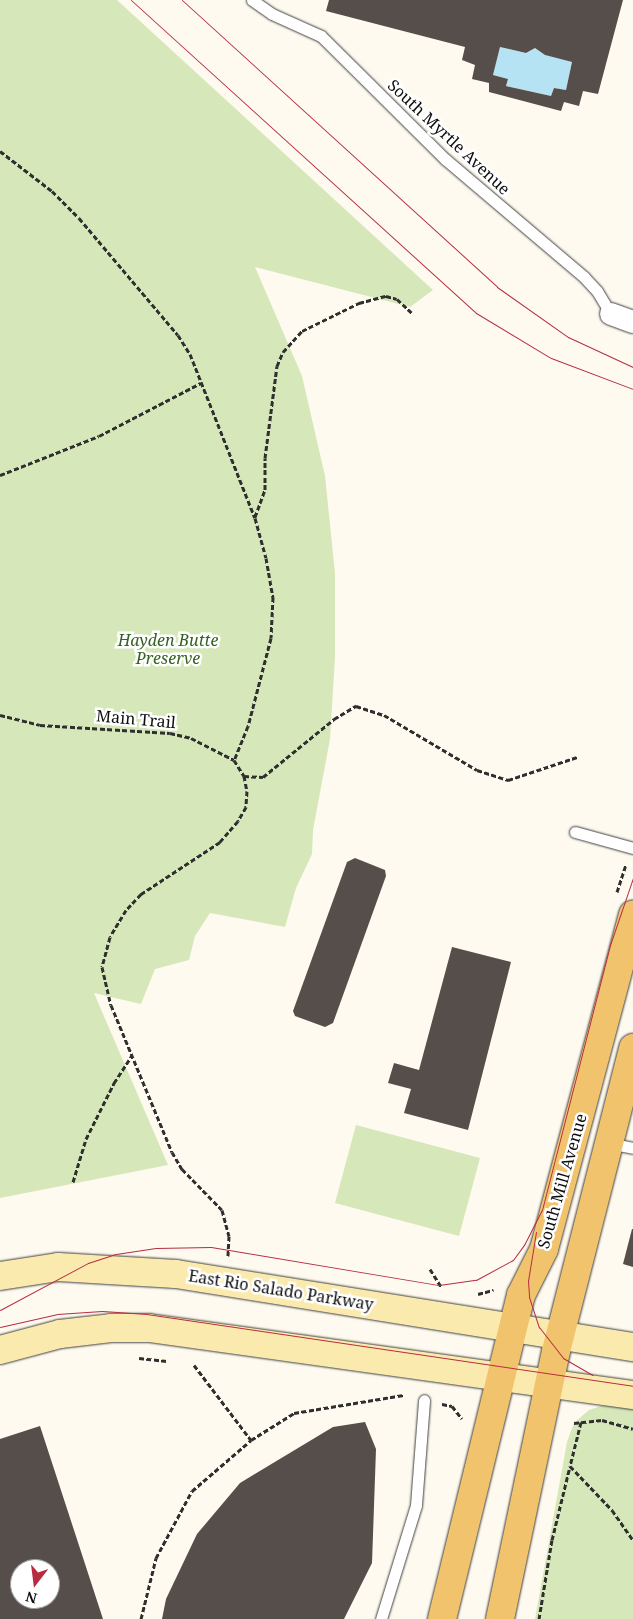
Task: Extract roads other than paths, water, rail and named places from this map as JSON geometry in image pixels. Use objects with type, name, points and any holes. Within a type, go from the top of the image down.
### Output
[{"type":"main road","name":"South Mill Avenue","points":[[442,1619],[521,1295],[544,1250],[633,915]]},
{"type":"main road","name":"South Mill Avenue","points":[[500,1619],[549,1381],[560,1337],[621,1146],[633,1048]]},
{"type":"main road","name":"East Rio Salado Parkway","points":[[0,1276],[58,1267],[176,1274],[560,1337],[633,1347]]},
{"type":"main road","points":[[0,1350],[60,1334],[111,1328],[149,1328],[549,1381],[633,1395]]},
{"type":"street","points":[[611,314],[633,322]]},
{"type":"lane","name":"South Myrtle Avenue","points":[[252,0],[272,14],[321,36],[445,159],[584,277],[597,291],[611,314]]},
{"type":"lane","points":[[575,832],[633,848]]},
{"type":"lane","points":[[381,1619],[416,1505],[424,1400]]},
{"type":"water","points":[[500,47],[526,53],[535,48],[545,55],[572,62],[566,90],[554,88],[551,96],[506,86],[508,79],[493,75]]},
{"type":"tram line","points":[[131,0],[476,313],[551,358],[633,389]]},
{"type":"tram line","points":[[182,0],[497,287],[568,337],[633,367]]},
{"type":"tram line","points":[[0,1310],[88,1263],[116,1254],[156,1248],[211,1247],[439,1285],[476,1280],[513,1260],[524,1245],[542,1210],[610,945],[633,878]]},
{"type":"tram line","points":[[536,1232],[528,1281],[529,1297],[539,1327],[563,1358],[593,1375]]},
{"type":"tram line","points":[[0,1327],[57,1314],[102,1311],[147,1314],[633,1386]]},
{"type":"park label","name":"Hayden Butte Preserve","points":[[168,649]]}]
